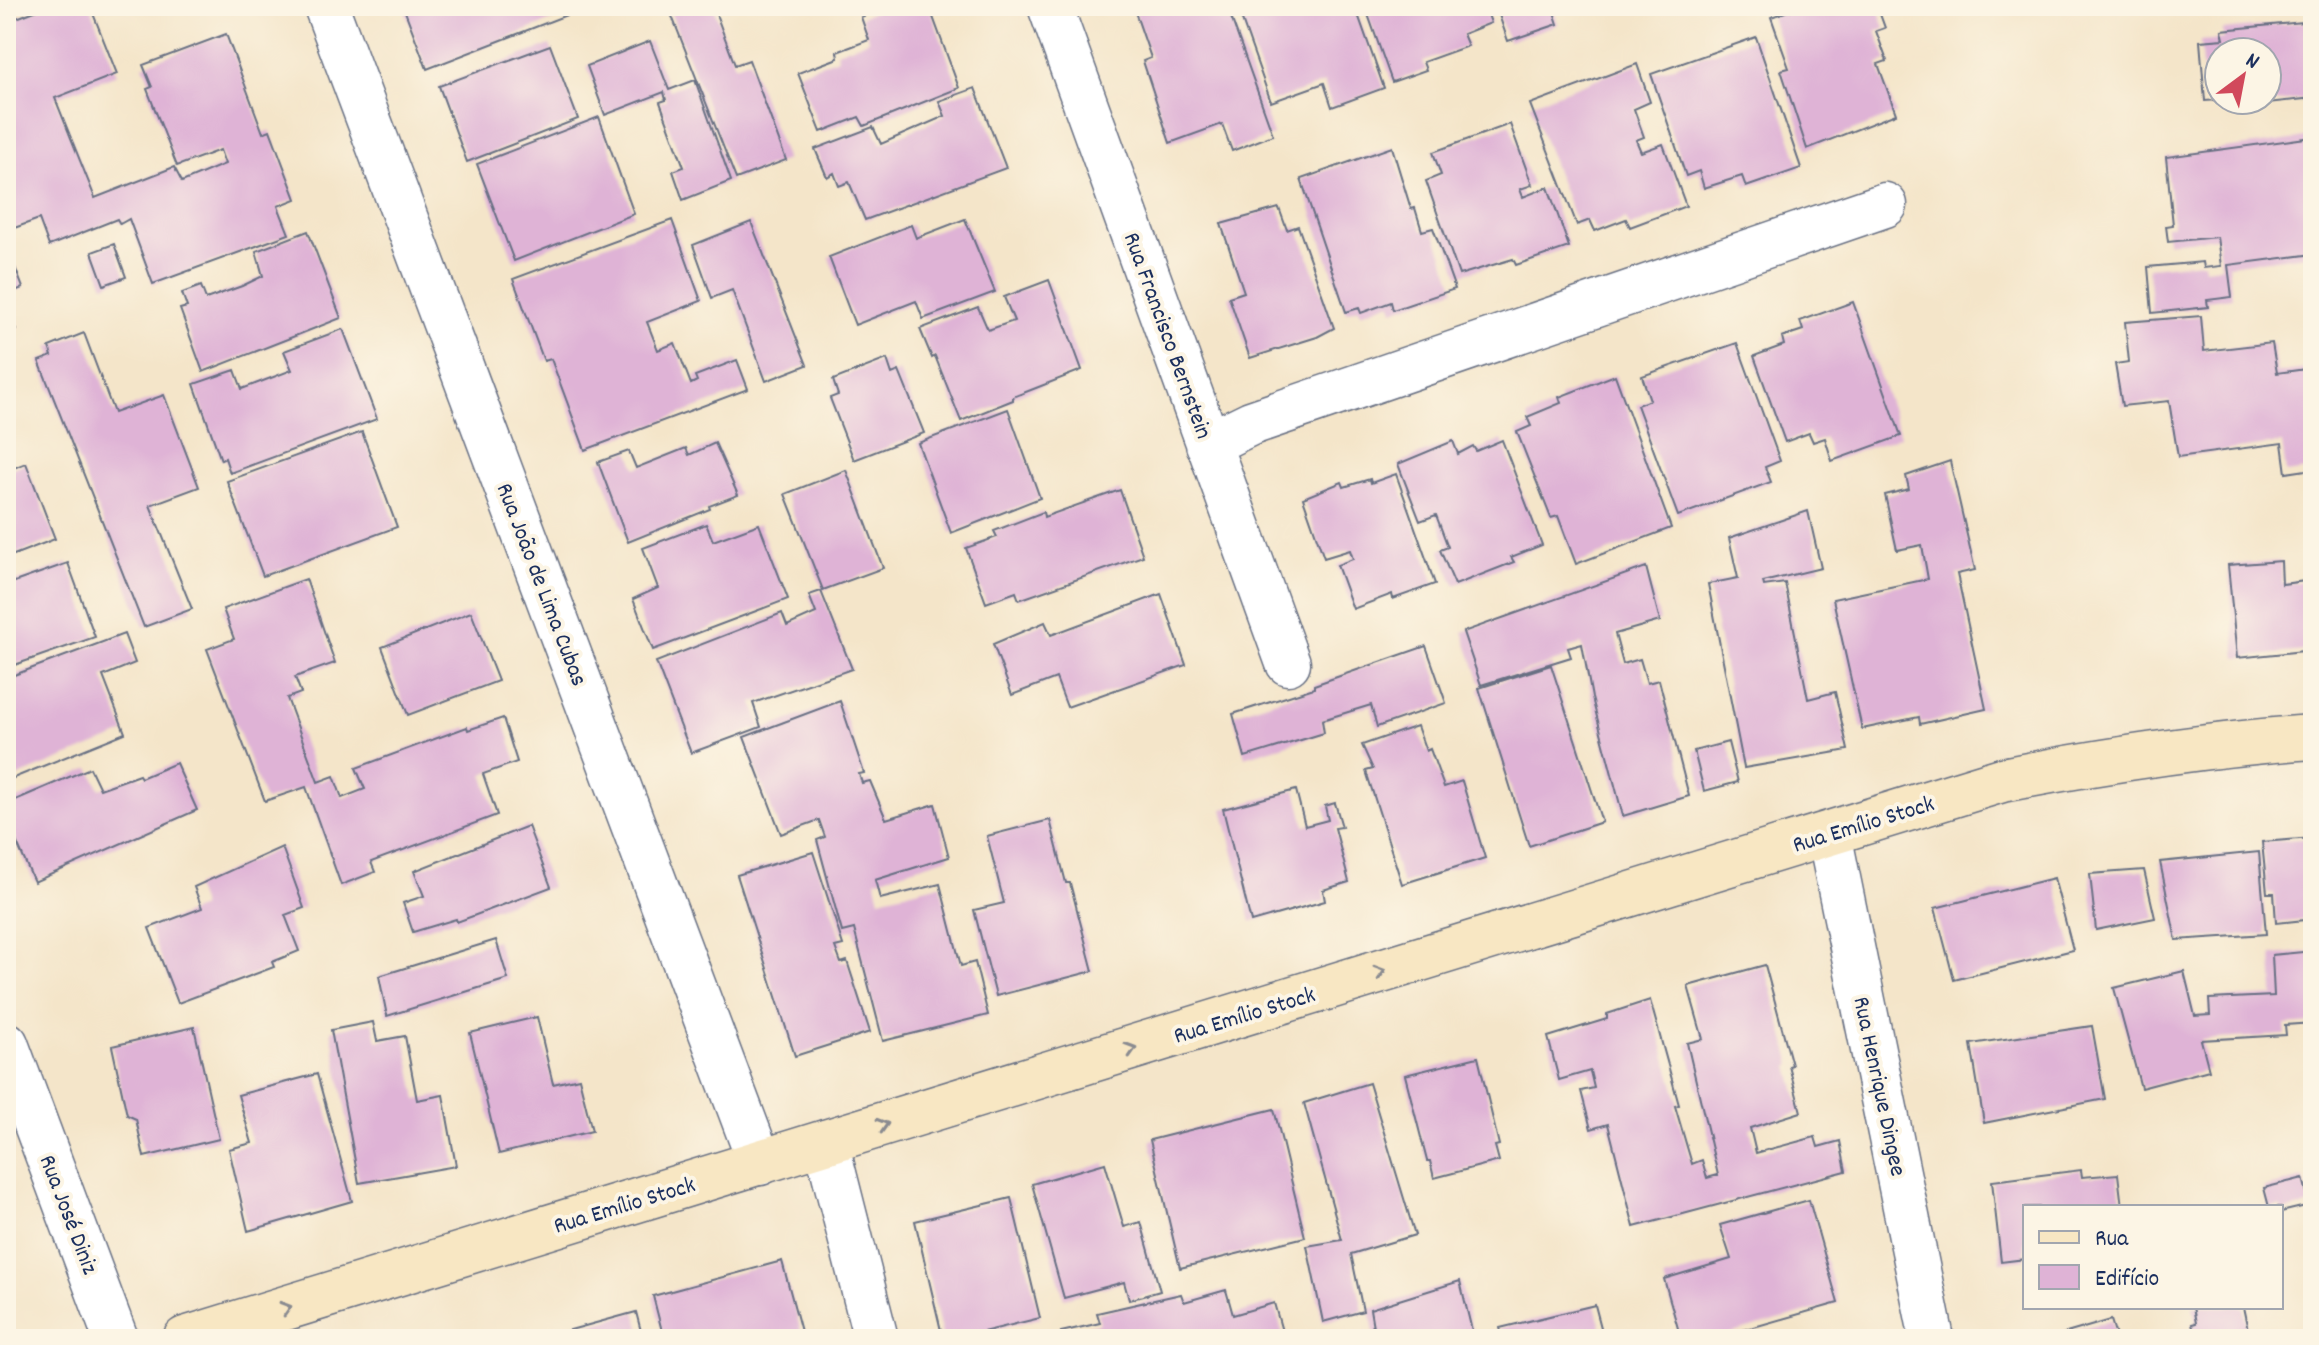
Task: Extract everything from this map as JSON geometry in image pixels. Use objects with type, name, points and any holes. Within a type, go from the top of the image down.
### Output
[{"type":"main road","name":"Rua Emílio Stock","points":[[185,1339],[2016,777],[2129,756],[2313,737]]},
{"type":"street","name":"Rua João de Lima Cubas","points":[[326,6],[760,1163]]},
{"type":"street","name":"Rua Francisco Bernstein","points":[[1050,6],[1288,663]]},
{"type":"street","points":[[1208,444],[1251,423],[1885,205]]},
{"type":"street","name":"Rua Henrique Dingee","points":[[1829,834],[1932,1339]]},
{"type":"street","name":"Rua José Diniz","points":[[6,1044],[116,1339]]},
{"type":"street","points":[[826,1142],[876,1339]]},
{"type":"building","points":[[48,6],[90,6],[117,74],[55,98],[95,198],[174,167],[182,182],[225,164],[220,150],[177,166],[147,89],[152,87],[143,65],[226,34],[263,133],[270,130],[296,199],[278,206],[289,234],[153,284],[129,219],[120,224],[117,219],[49,246],[39,219],[6,231],[6,22]]},
{"type":"building","points":[[403,6],[575,6],[577,11],[427,69]]},
{"type":"building","points":[[668,6],[713,6],[735,65],[749,60],[786,160],[736,179]]},
{"type":"building","points":[[888,6],[929,6],[959,88],[864,126],[859,117],[821,132],[798,73],[838,58],[837,52],[869,40],[861,17]]},
{"type":"building","points":[[1133,6],[1227,6],[1273,135],[1232,151],[1222,124],[1170,143],[1143,61],[1151,58]]},
{"type":"building","points":[[1237,6],[1355,6],[1384,88],[1332,107],[1324,83],[1271,102]]},
{"type":"building","points":[[1365,6],[1485,6],[1491,23],[1463,34],[1468,46],[1423,62],[1426,70],[1392,82]]},
{"type":"building","points":[[1496,6],[1552,6],[1558,24],[1508,41]]},
{"type":"building","points":[[1802,6],[1877,6],[1885,28],[1876,31],[1887,61],[1878,64],[1896,114],[1807,149],[1781,70],[1789,68],[1771,17]]},
{"type":"building","points":[[2313,21],[2313,98],[2283,101],[2283,36],[2223,36],[2222,30]]},
{"type":"building","points":[[1756,37],[1801,168],[1746,187],[1742,176],[1704,188],[1699,171],[1686,176],[1651,74]]},
{"type":"building","points":[[650,41],[669,90],[695,80],[731,181],[683,200],[673,171],[684,167],[660,102],[666,100],[664,92],[605,115],[587,66]]},
{"type":"building","points":[[2200,41],[2203,41],[2203,77]]},
{"type":"building","points":[[550,45],[578,119],[467,162],[439,86]]},
{"type":"building","points":[[1637,64],[1650,102],[1634,109],[1644,137],[1636,140],[1641,152],[1663,144],[1686,206],[1630,227],[1626,219],[1595,231],[1590,220],[1577,225],[1530,104]]},
{"type":"building","points":[[975,88],[1006,168],[865,220],[849,182],[839,186],[834,173],[827,177],[815,149],[873,127],[881,144],[945,116],[939,101]]},
{"type":"building","points":[[599,117],[634,214],[514,261],[477,164]]},
{"type":"building","points":[[1510,124],[1532,185],[1520,189],[1523,197],[1548,187],[1569,247],[1516,265],[1513,259],[1459,275],[1426,181],[1441,175],[1433,152]]},
{"type":"building","points":[[2313,137],[2313,254],[2228,265],[2232,297],[2207,300],[2208,307],[2152,313],[2148,267],[2203,262],[2204,268],[2221,266],[2217,237],[2168,242],[2166,226],[2173,225],[2166,157]]},
{"type":"building","points":[[1392,147],[1411,209],[1415,208],[1422,231],[1433,228],[1455,289],[1393,310],[1391,302],[1361,313],[1359,308],[1346,312],[1301,179]]},
{"type":"building","points":[[1279,208],[1287,230],[1298,226],[1334,328],[1317,337],[1250,358],[1229,297],[1244,292],[1221,224]]},
{"type":"building","points":[[965,219],[995,292],[923,319],[916,301],[855,325],[829,257],[911,225],[916,238]]},
{"type":"building","points":[[672,220],[701,301],[647,322],[658,350],[675,343],[691,384],[697,381],[695,376],[737,360],[748,389],[585,450],[551,359],[544,361],[513,279]]},
{"type":"building","points":[[751,222],[807,365],[766,381],[732,290],[712,298],[693,245]]},
{"type":"building","points":[[308,231],[341,318],[203,372],[180,309],[187,307],[182,293],[201,286],[206,299],[263,276],[256,251]]},
{"type":"building","points":[[6,244],[23,288],[6,294]]},
{"type":"building","points":[[114,244],[126,277],[104,285],[92,252]]},
{"type":"building","points":[[1049,280],[1082,370],[961,421],[935,356],[932,358],[920,329],[978,307],[988,330],[1014,321],[1004,297]]},
{"type":"building","points":[[6,302],[16,330],[6,334]]},
{"type":"building","points":[[1853,302],[1901,436],[1832,461],[1825,438],[1813,442],[1809,433],[1785,442],[1754,356],[1784,345],[1782,337],[1803,330],[1800,321]]},
{"type":"building","points":[[2201,316],[2204,351],[2272,343],[2277,373],[2313,368],[2313,469],[2286,473],[2282,443],[2178,457],[2169,401],[2122,406],[2115,364],[2129,362],[2125,322]]},
{"type":"building","points":[[343,329],[377,419],[230,473],[225,458],[221,460],[194,384],[235,370],[242,389],[292,370],[284,351]]},
{"type":"building","points":[[84,333],[114,413],[164,395],[199,487],[150,505],[192,609],[144,627],[39,361],[52,356],[49,347]]},
{"type":"building","points":[[1737,343],[1780,461],[1765,467],[1771,482],[1678,516],[1637,405],[1650,400],[1642,376]]},
{"type":"building","points":[[887,359],[892,374],[899,371],[924,433],[854,460],[830,398],[838,395],[833,380]]},
{"type":"building","points":[[1615,375],[1671,528],[1576,564],[1558,516],[1551,518],[1517,432],[1531,426],[1527,417],[1561,403],[1559,397]]},
{"type":"building","points":[[1008,409],[1040,498],[951,533],[918,443]]},
{"type":"building","points":[[362,432],[397,527],[263,576],[227,481]]},
{"type":"building","points":[[1502,440],[1542,545],[1511,557],[1514,562],[1455,585],[1440,550],[1448,547],[1436,515],[1420,521],[1398,464],[1453,441],[1458,454],[1473,446],[1476,451]]},
{"type":"building","points":[[715,443],[738,495],[628,542],[598,462],[629,451],[636,468],[686,448],[689,455]]},
{"type":"building","points":[[1950,461],[1975,570],[1957,574],[1986,709],[1920,724],[1919,717],[1862,729],[1833,599],[1928,579],[1922,545],[1897,550],[1885,495],[1909,489],[1906,476]]},
{"type":"building","points":[[26,463],[55,539],[6,558],[6,471]]},
{"type":"building","points":[[846,470],[883,568],[823,590],[785,494]]},
{"type":"building","points":[[1396,474],[1435,584],[1393,599],[1392,594],[1353,609],[1337,565],[1353,559],[1350,550],[1324,558],[1303,498],[1342,482],[1344,487],[1370,479],[1371,483]]},
{"type":"building","points":[[1120,490],[1143,556],[1019,600],[1016,592],[986,603],[966,548],[997,537],[994,531],[1043,512],[1044,517]]},
{"type":"building","points":[[1808,511],[1821,568],[1763,582],[1764,586],[1785,583],[1808,699],[1835,692],[1848,750],[1744,768],[1708,584],[1738,578],[1729,538]]},
{"type":"building","points":[[706,524],[713,541],[759,524],[788,599],[653,650],[633,599],[658,588],[643,548]]},
{"type":"building","points":[[2281,561],[2282,584],[2313,580],[2313,650],[2237,658],[2228,565]]},
{"type":"building","points":[[68,563],[95,637],[6,668],[6,585]]},
{"type":"building","points":[[1646,567],[1660,621],[1615,634],[1623,664],[1640,659],[1647,683],[1659,680],[1689,796],[1623,816],[1592,698],[1582,644],[1568,648],[1571,657],[1481,685],[1463,632]]},
{"type":"building","points":[[306,579],[335,663],[295,677],[301,693],[287,698],[318,782],[334,776],[342,798],[365,789],[356,768],[467,727],[468,730],[503,718],[517,762],[483,774],[497,815],[371,862],[375,872],[341,885],[306,787],[265,801],[207,649],[234,639],[223,609]]},
{"type":"building","points":[[821,591],[852,669],[753,703],[761,727],[691,753],[656,662],[782,613],[787,626],[816,613],[809,595]]},
{"type":"building","points":[[1161,594],[1186,665],[1067,707],[1056,678],[1012,695],[993,644],[1045,622],[1051,635]]},
{"type":"building","points":[[471,612],[498,681],[408,715],[382,647]]},
{"type":"building","points":[[124,634],[135,663],[103,676],[125,733],[6,781],[6,678]]},
{"type":"building","points":[[1426,646],[1446,703],[1377,727],[1371,705],[1322,720],[1324,733],[1245,757],[1233,714]]},
{"type":"building","points":[[1551,665],[1602,822],[1529,846],[1479,688]]},
{"type":"building","points":[[840,701],[864,773],[859,774],[862,783],[870,781],[886,819],[935,804],[949,857],[875,880],[880,899],[940,884],[961,966],[975,962],[988,1015],[883,1041],[854,929],[842,932],[817,840],[825,837],[819,820],[781,834],[744,737]]},
{"type":"building","points":[[1417,726],[1426,751],[1430,749],[1444,787],[1462,781],[1485,858],[1402,884],[1366,771],[1373,769],[1362,745]]},
{"type":"building","points":[[1728,742],[1738,782],[1704,791],[1694,751]]},
{"type":"building","points":[[176,763],[197,810],[34,882],[6,818],[6,804],[90,768],[100,789],[139,775],[141,778]]},
{"type":"building","points":[[1296,790],[1305,826],[1328,820],[1325,806],[1335,803],[1342,827],[1335,828],[1349,882],[1323,890],[1325,901],[1251,922],[1223,809]]},
{"type":"building","points":[[1050,820],[1093,971],[996,996],[974,910],[1004,903],[987,836]]},
{"type":"building","points":[[528,826],[551,887],[457,922],[456,919],[413,932],[403,903],[424,896],[414,871]]},
{"type":"building","points":[[2313,838],[2313,919],[2276,923],[2274,893],[2267,893],[2262,842]]},
{"type":"building","points":[[282,847],[304,908],[285,915],[299,951],[272,962],[274,967],[178,1003],[149,928],[202,908],[194,887]]},
{"type":"building","points":[[813,852],[843,945],[835,947],[841,963],[847,961],[870,1032],[795,1056],[737,875]]},
{"type":"building","points":[[2259,852],[2266,934],[2176,940],[2160,862]]},
{"type":"building","points":[[2144,870],[2155,918],[2096,930],[2090,874]]},
{"type":"building","points":[[2054,878],[2073,950],[1954,980],[1935,908]]},
{"type":"building","points":[[496,940],[508,979],[387,1016],[379,976]]},
{"type":"building","points":[[2313,951],[2313,1023],[2285,1025],[2286,1035],[2201,1040],[2209,1070],[2141,1088],[2114,988],[2184,971],[2195,1016],[2210,1015],[2209,999],[2274,996],[2272,955]]},
{"type":"building","points":[[1765,965],[1792,1065],[1789,1066],[1801,1112],[1750,1128],[1756,1153],[1815,1137],[1818,1147],[1840,1141],[1846,1171],[1634,1227],[1608,1124],[1591,1129],[1581,1091],[1594,1088],[1590,1071],[1559,1080],[1548,1037],[1607,1019],[1607,1014],[1650,1000],[1692,1164],[1702,1160],[1707,1178],[1718,1175],[1687,1043],[1703,1039],[1688,986]]},
{"type":"building","points":[[537,1017],[553,1084],[579,1078],[592,1131],[499,1154],[470,1033]]},
{"type":"building","points":[[373,1022],[377,1041],[405,1036],[417,1100],[443,1095],[456,1166],[359,1183],[331,1030]]},
{"type":"building","points":[[2092,1026],[2105,1099],[1984,1123],[1971,1044]]},
{"type":"building","points":[[194,1027],[219,1139],[144,1157],[136,1119],[127,1115],[112,1046]]},
{"type":"building","points":[[1478,1057],[1499,1145],[1495,1146],[1499,1161],[1434,1178],[1405,1075]]},
{"type":"building","points":[[317,1074],[352,1201],[248,1231],[229,1149],[252,1143],[238,1095]]},
{"type":"building","points":[[1369,1083],[1415,1235],[1351,1254],[1363,1311],[1323,1322],[1307,1246],[1342,1240],[1304,1103]]},
{"type":"building","points":[[1274,1109],[1305,1237],[1180,1268],[1150,1140]]},
{"type":"building","points":[[1105,1163],[1124,1227],[1141,1222],[1160,1291],[1129,1300],[1124,1282],[1064,1298],[1032,1184]]},
{"type":"building","points":[[2081,1170],[2082,1177],[2118,1174],[2122,1205],[2023,1205],[2023,1259],[2001,1262],[1992,1181]]},
{"type":"building","points":[[2303,1178],[2310,1205],[2283,1212],[2283,1205],[2268,1205],[2264,1188]]},
{"type":"building","points":[[1011,1198],[1040,1318],[943,1339],[915,1221]]},
{"type":"building","points":[[1809,1200],[1838,1303],[1712,1339],[1681,1339],[1664,1279],[1731,1259],[1720,1225]]},
{"type":"building","points":[[782,1261],[803,1339],[664,1339],[653,1296]]},
{"type":"building","points":[[1460,1281],[1474,1339],[1375,1339],[1370,1309]]},
{"type":"building","points":[[1226,1290],[1233,1315],[1274,1303],[1283,1335],[1268,1339],[1063,1339],[1061,1332],[1100,1323],[1097,1313],[1181,1294],[1184,1302]]},
{"type":"building","points":[[1595,1305],[1604,1339],[1503,1339],[1500,1328]]},
{"type":"building","points":[[2193,1309],[2243,1309],[2250,1339],[2196,1339],[2192,1324],[2196,1323]]},
{"type":"building","points":[[636,1312],[643,1339],[553,1339],[552,1335]]},
{"type":"building","points":[[2111,1320],[2117,1339],[2049,1339],[2049,1338]]}]
